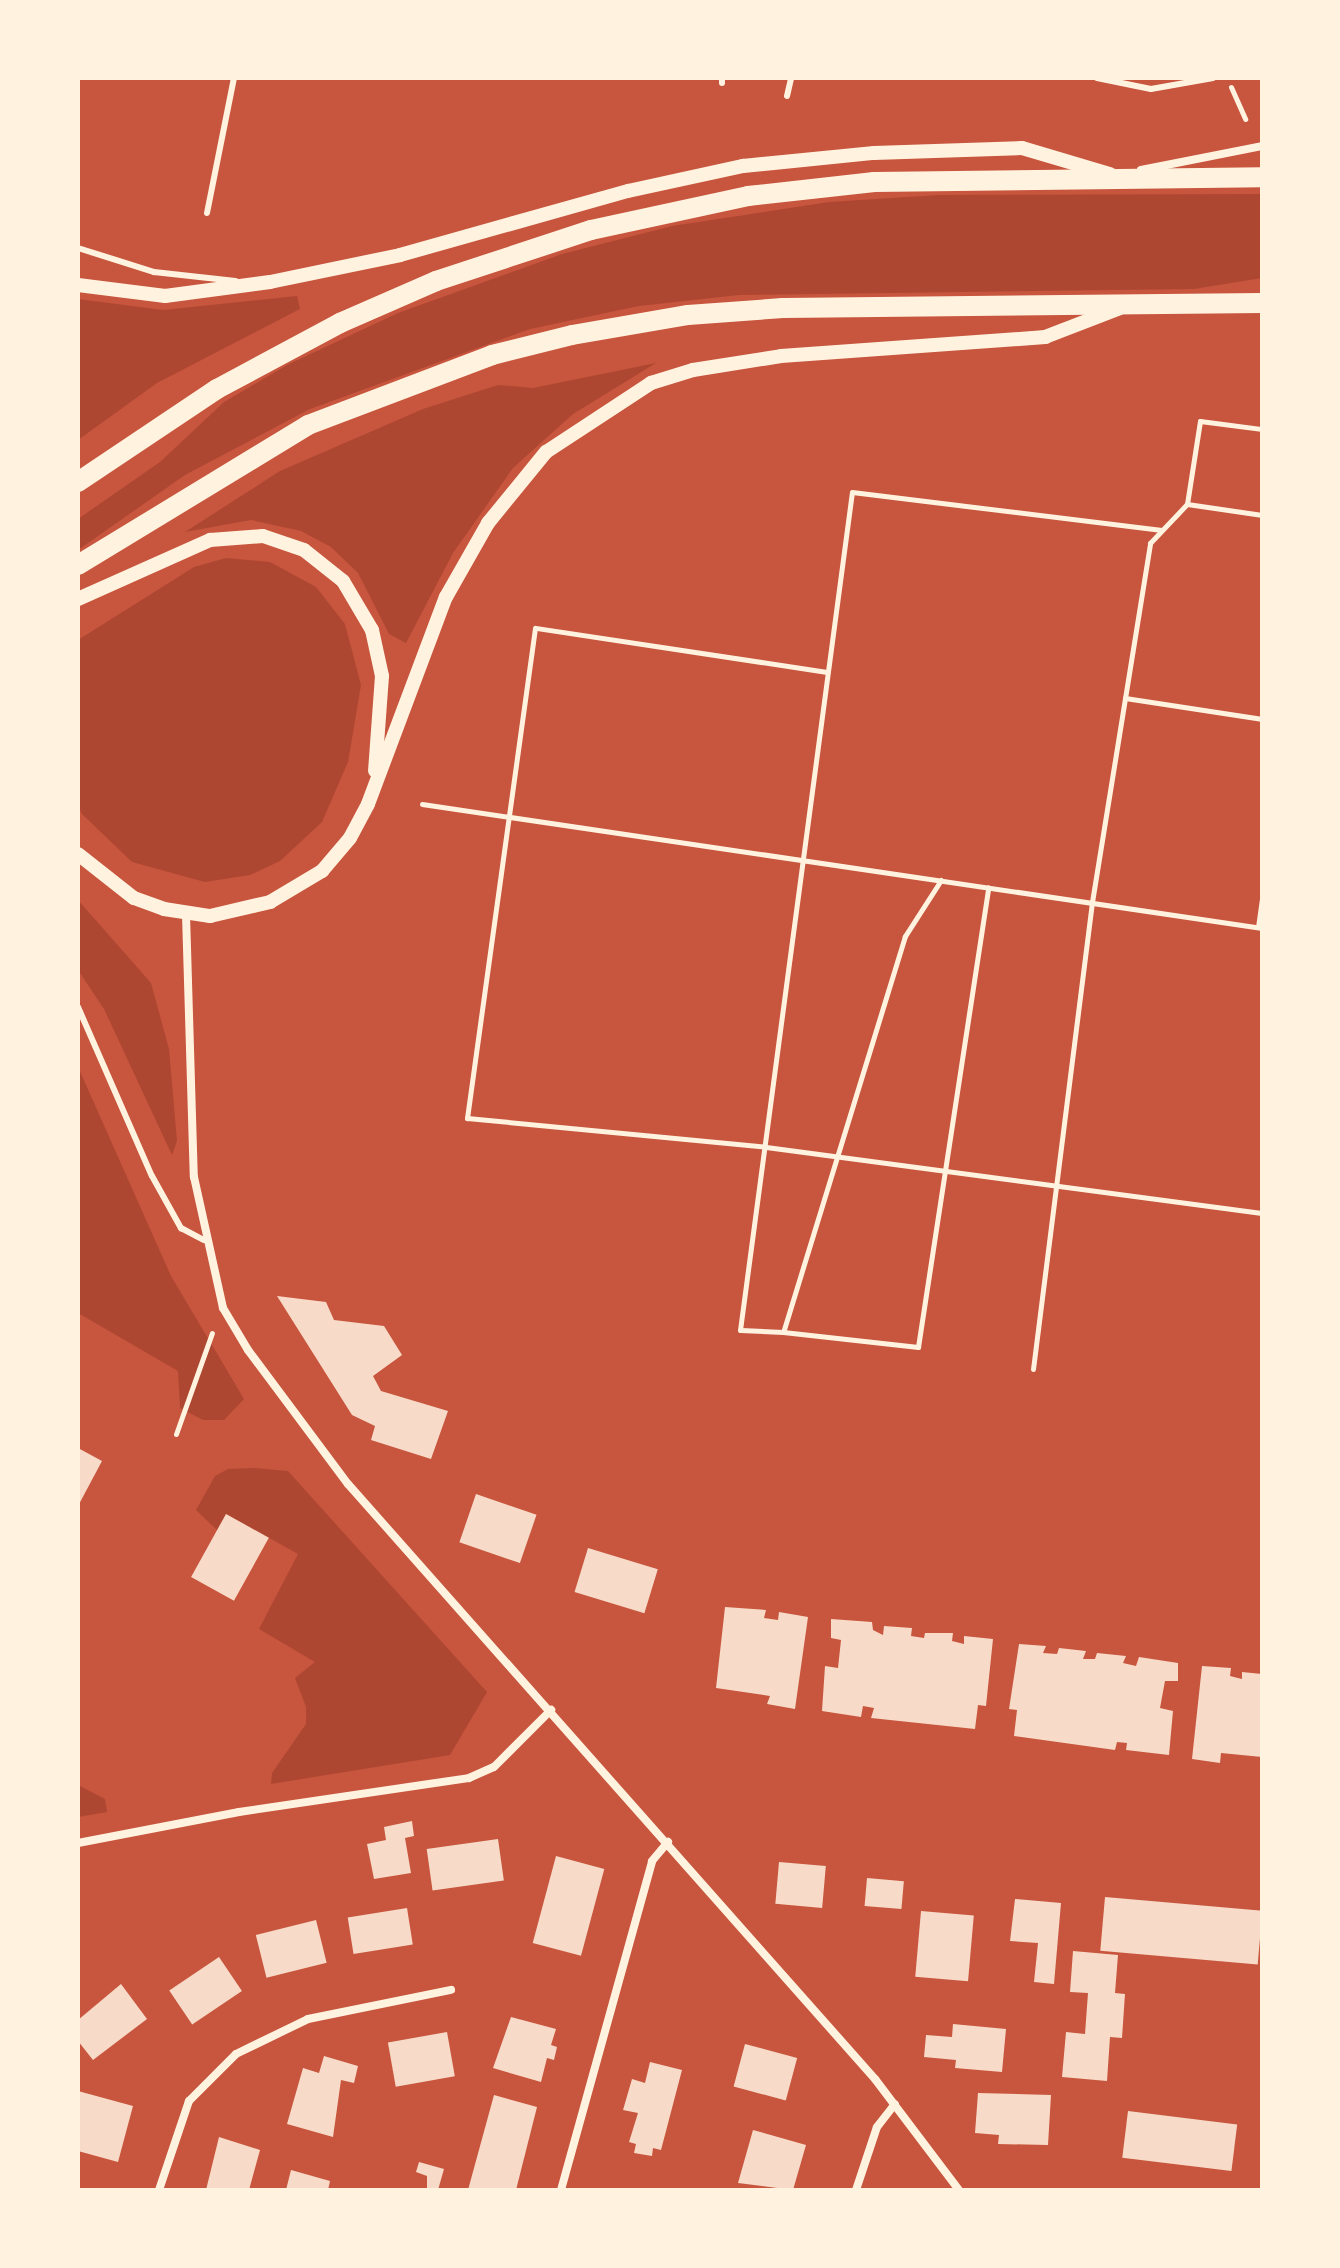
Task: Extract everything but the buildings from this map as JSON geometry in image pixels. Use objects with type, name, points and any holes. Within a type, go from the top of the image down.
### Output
[{"type":"main road","points":[[78,482],[217,389],[340,323],[436,281],[591,230],[748,196],[874,182],[1114,175],[1262,177]]},
{"type":"main road","points":[[78,565],[308,425],[492,355],[572,335],[688,315],[783,308],[1262,303]]},
{"type":"street","points":[[78,285],[165,296],[255,283],[400,255],[628,191],[743,166],[874,153],[1022,148],[1114,175],[1262,146]]},
{"type":"street","points":[[78,854],[134,898],[186,914],[233,914],[302,885],[337,856],[372,793],[462,564],[525,473],[593,417],[651,383],[693,370],[781,356],[1045,337],[1124,306]]},
{"type":"street","points":[[78,599],[225,537],[263,536],[304,550],[352,593],[379,653],[381,708],[372,793]]},
{"type":"street","points":[[186,914],[194,1177],[204,1240],[223,1308],[284,1403],[348,1484],[668,1842],[895,2104],[959,2190]]},
{"type":"street","points":[[78,1843],[239,1812],[469,1778],[494,1767],[551,1710]]},
{"type":"street","points":[[561,2190],[652,1861],[668,1842]]},
{"type":"street","points":[[159,2190],[189,2101],[236,2054],[308,2019],[451,1990]]},
{"type":"street","points":[[856,2190],[877,2127],[895,2104]]},
{"type":"lane","points":[[207,213],[234,78]]},
{"type":"lane","points":[[787,96],[791,78]]},
{"type":"lane","points":[[1097,78],[1164,89],[1213,78]]},
{"type":"lane","points":[[78,248],[154,272],[255,283]]},
{"type":"lane","points":[[78,1007],[152,1176],[181,1228],[204,1240]]},
{"type":"path","points":[[1225,78],[1245,119]]},
{"type":"path","points":[[1033,1369],[1053,1185],[1092,902],[1150,543],[1187,504],[1200,421],[1262,429]]},
{"type":"path","points":[[988,887],[918,1347],[740,1330],[852,492],[1162,530]]},
{"type":"path","points":[[1187,504],[1262,515]]},
{"type":"path","points":[[827,672],[535,628],[467,1118],[766,1147],[1262,1213]]},
{"type":"path","points":[[1125,698],[1262,719]]},
{"type":"path","points":[[422,804],[1260,927],[1262,898]]},
{"type":"path","points":[[783,1332],[905,936],[941,880]]},
{"type":"path","points":[[176,1434],[223,1308]]},
{"type":"shaded area","points":[[1262,194],[1262,278],[1194,289],[739,295],[639,306],[530,329],[310,409],[185,475],[78,550],[78,519],[160,462],[224,402],[289,364],[398,313],[562,254],[672,226],[829,202],[939,195]]},
{"type":"shaded area","points":[[297,296],[300,309],[157,383],[78,440],[78,299],[163,310]]},
{"type":"shaded area","points":[[656,363],[573,414],[513,468],[453,553],[406,643],[389,634],[358,573],[331,547],[301,531],[251,520],[185,532],[280,471],[423,409],[498,385],[533,388]]},
{"type":"shaded area","points":[[226,558],[270,562],[316,587],[345,624],[361,685],[348,762],[322,822],[280,861],[250,875],[205,882],[132,862],[82,814],[78,805],[78,640],[194,567]]},
{"type":"shaded area","points":[[78,900],[151,983],[169,1049],[177,1141],[172,1155],[104,1009],[78,970]]},
{"type":"shaded area","points":[[78,1067],[171,1276],[244,1399],[224,1420],[203,1420],[180,1408],[178,1371],[78,1313]]},
{"type":"shaded area","points":[[228,1469],[288,1471],[487,1692],[450,1755],[271,1784],[272,1773],[306,1724],[306,1707],[295,1678],[315,1662],[259,1629],[298,1554],[226,1514],[217,1530],[196,1510],[215,1476]]},
{"type":"shaded area","points":[[78,1785],[105,1799],[107,1812],[78,1817]]}]
